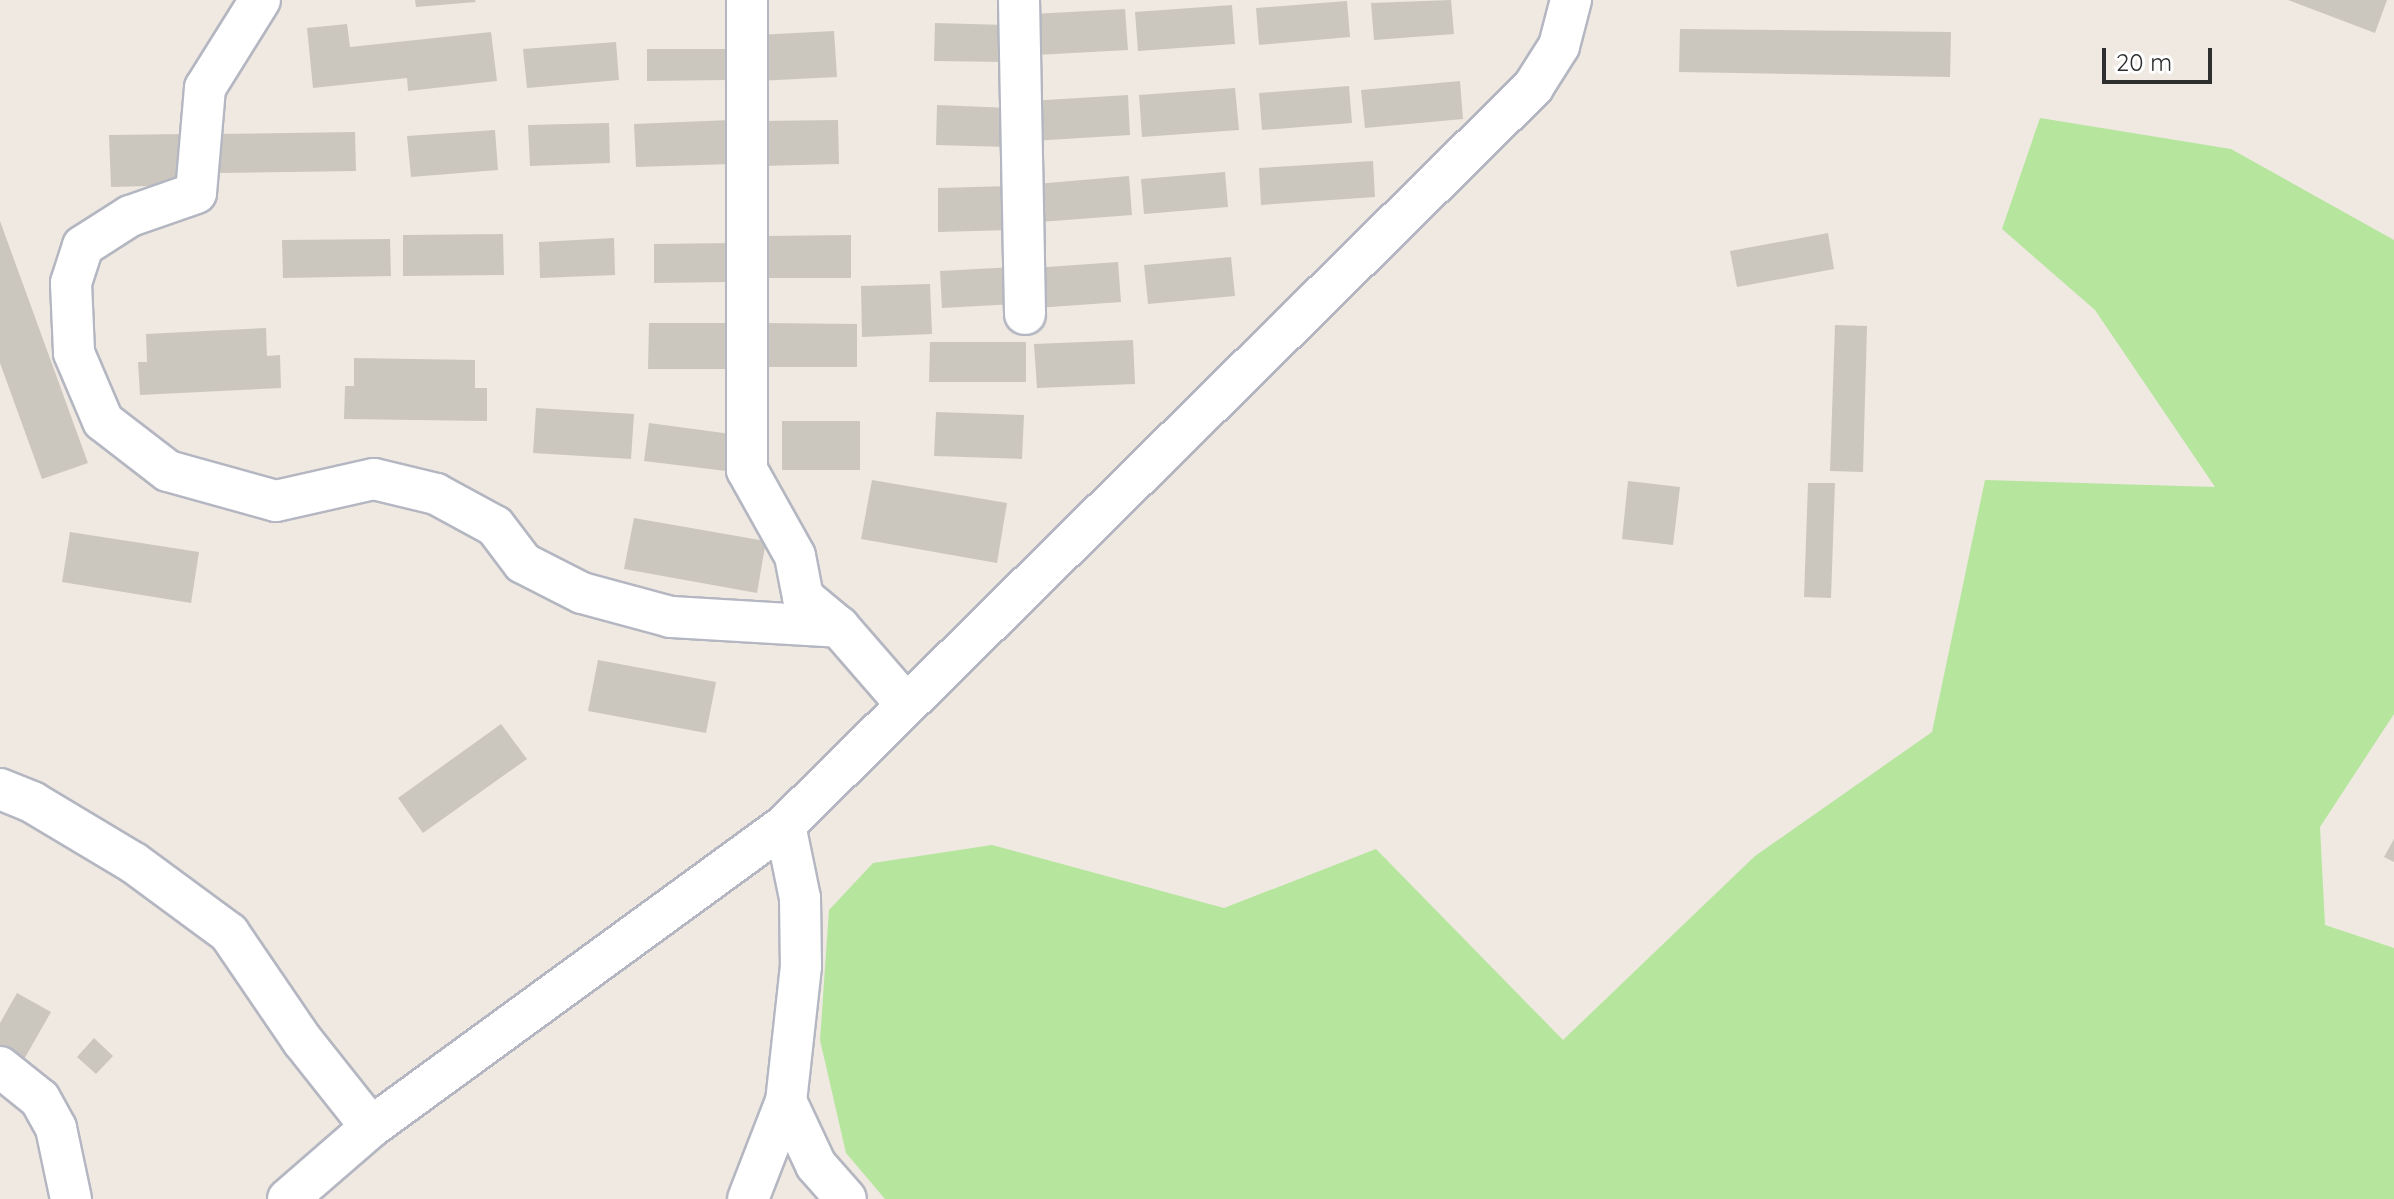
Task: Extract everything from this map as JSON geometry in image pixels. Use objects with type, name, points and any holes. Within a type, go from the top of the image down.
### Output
[{"type":"street","points":[[260,0],[205,88],[196,193],[130,216],[83,246],[71,283],[74,353],[103,421],[168,471],[276,501],[374,479],[436,494],[495,526],[523,563],[582,593],[671,617],[839,627]]},
{"type":"street","points":[[747,0],[747,470],[795,556],[803,597],[839,627],[905,703]]},
{"type":"street","points":[[1019,0],[1025,314]]},
{"type":"street","points":[[288,1199],[371,1127],[785,825],[905,703],[1533,87],[1559,46],[1571,0]]},
{"type":"street","points":[[0,789],[32,802],[134,863],[229,933],[302,1040],[371,1127]]},
{"type":"street","points":[[748,1199],[786,1101],[801,952],[800,898],[785,825]]},
{"type":"street","points":[[0,1067],[40,1099],[56,1128],[71,1199]]},
{"type":"street","points":[[786,1101],[816,1165],[846,1199]]},
{"type":"green space","points":[[2040,118],[2231,149],[2394,240],[2394,714],[2320,827],[2325,925],[2394,948],[2394,1199],[885,1199],[846,1153],[820,1040],[829,910],[873,863],[992,845],[1224,908],[1376,849],[1563,1040],[1755,856],[1932,732],[1985,480],[2215,487],[2095,310],[2002,229]]},
{"type":"building","points":[[415,0],[475,0],[476,2],[416,7]]},
{"type":"building","points":[[1451,0],[1454,34],[1374,40],[1371,3]]},
{"type":"building","points":[[2288,0],[2387,0],[2375,33]]},
{"type":"building","points":[[1347,1],[1350,37],[1259,45],[1256,8]]},
{"type":"building","points":[[1232,5],[1235,44],[1138,51],[1135,12]]},
{"type":"building","points":[[1125,9],[1128,50],[1036,55],[1033,14]]},
{"type":"building","points":[[935,23],[1006,25],[1005,62],[934,61]]},
{"type":"building","points":[[347,24],[350,47],[491,32],[497,81],[408,91],[407,78],[313,88],[307,28]]},
{"type":"building","points":[[1680,29],[1951,32],[1950,77],[1679,72]]},
{"type":"building","points":[[834,31],[837,77],[759,81],[757,35]]},
{"type":"building","points":[[616,42],[619,80],[527,88],[523,49]]},
{"type":"building","points":[[647,49],[725,49],[726,80],[647,81]]},
{"type":"building","points":[[1460,81],[1463,119],[1365,128],[1361,90]]},
{"type":"building","points":[[1349,86],[1352,123],[1262,130],[1259,93]]},
{"type":"building","points":[[1235,88],[1239,130],[1142,137],[1139,95]]},
{"type":"building","points":[[1128,95],[1130,135],[1032,141],[1029,101]]},
{"type":"building","points":[[937,105],[1010,108],[1008,147],[936,145]]},
{"type":"building","points":[[730,120],[731,164],[636,167],[634,124]]},
{"type":"building","points":[[838,120],[839,164],[761,166],[760,121]]},
{"type":"building","points":[[609,123],[610,163],[530,166],[528,125]]},
{"type":"building","points":[[495,130],[498,170],[411,177],[407,136]]},
{"type":"building","points":[[355,132],[356,171],[218,173],[217,134]]},
{"type":"building","points":[[184,134],[186,185],[111,187],[109,135]]},
{"type":"building","points":[[1373,161],[1375,197],[1261,205],[1259,168]]},
{"type":"building","points":[[1225,172],[1228,207],[1144,214],[1141,179]]},
{"type":"building","points":[[1129,176],[1132,215],[1040,222],[1036,184]]},
{"type":"building","points":[[1010,186],[1011,230],[938,232],[938,188]]},
{"type":"building","points":[[0,221],[88,463],[42,479],[0,363]]},
{"type":"building","points":[[1828,233],[1834,269],[1737,287],[1730,251]]},
{"type":"building","points":[[503,234],[504,275],[403,276],[403,235]]},
{"type":"building","points":[[851,235],[851,278],[766,278],[766,236]]},
{"type":"building","points":[[614,238],[615,275],[540,278],[539,242]]},
{"type":"building","points":[[390,239],[391,276],[283,278],[282,240]]},
{"type":"building","points":[[729,243],[730,282],[654,283],[654,244]]},
{"type":"building","points":[[1231,257],[1235,296],[1148,304],[1144,265]]},
{"type":"building","points":[[1118,262],[1121,302],[1036,308],[1033,268]]},
{"type":"building","points":[[1014,267],[1015,304],[942,308],[940,271]]},
{"type":"building","points":[[930,284],[932,334],[862,337],[861,286]]},
{"type":"building","points":[[649,323],[730,323],[730,369],[648,369]]},
{"type":"building","points":[[764,323],[857,324],[857,367],[763,367]]},
{"type":"building","points":[[1835,325],[1867,326],[1863,472],[1830,471]]},
{"type":"building","points":[[266,328],[267,356],[280,355],[281,388],[140,395],[138,362],[147,362],[146,334]]},
{"type":"building","points":[[1133,340],[1135,384],[1037,388],[1034,344]]},
{"type":"building","points":[[930,342],[1026,342],[1026,382],[929,382]]},
{"type":"building","points":[[354,358],[475,360],[475,388],[487,388],[487,421],[344,419],[345,386],[354,386]]},
{"type":"building","points":[[536,408],[634,414],[631,459],[533,453]]},
{"type":"building","points":[[936,412],[1024,415],[1022,459],[934,456]]},
{"type":"building","points":[[782,421],[860,421],[860,470],[782,470]]},
{"type":"building","points":[[649,423],[731,434],[726,471],[644,461]]},
{"type":"building","points":[[872,480],[1007,503],[997,563],[861,539]]},
{"type":"building","points":[[1628,481],[1680,487],[1673,545],[1622,539]]},
{"type":"building","points":[[1808,483],[1835,483],[1831,598],[1804,597]]},
{"type":"building","points":[[634,518],[766,541],[757,593],[624,569]]},
{"type":"building","points":[[70,532],[199,552],[191,603],[62,582]]},
{"type":"building","points":[[598,660],[716,682],[706,733],[588,711]]},
{"type":"building","points":[[501,724],[527,759],[423,833],[398,798]]},
{"type":"building","points":[[2394,839],[2394,862],[2384,857]]},
{"type":"building","points":[[17,993],[51,1012],[23,1061],[0,1048],[0,1023]]},
{"type":"building","points":[[94,1038],[113,1056],[96,1074],[77,1057]]}]
